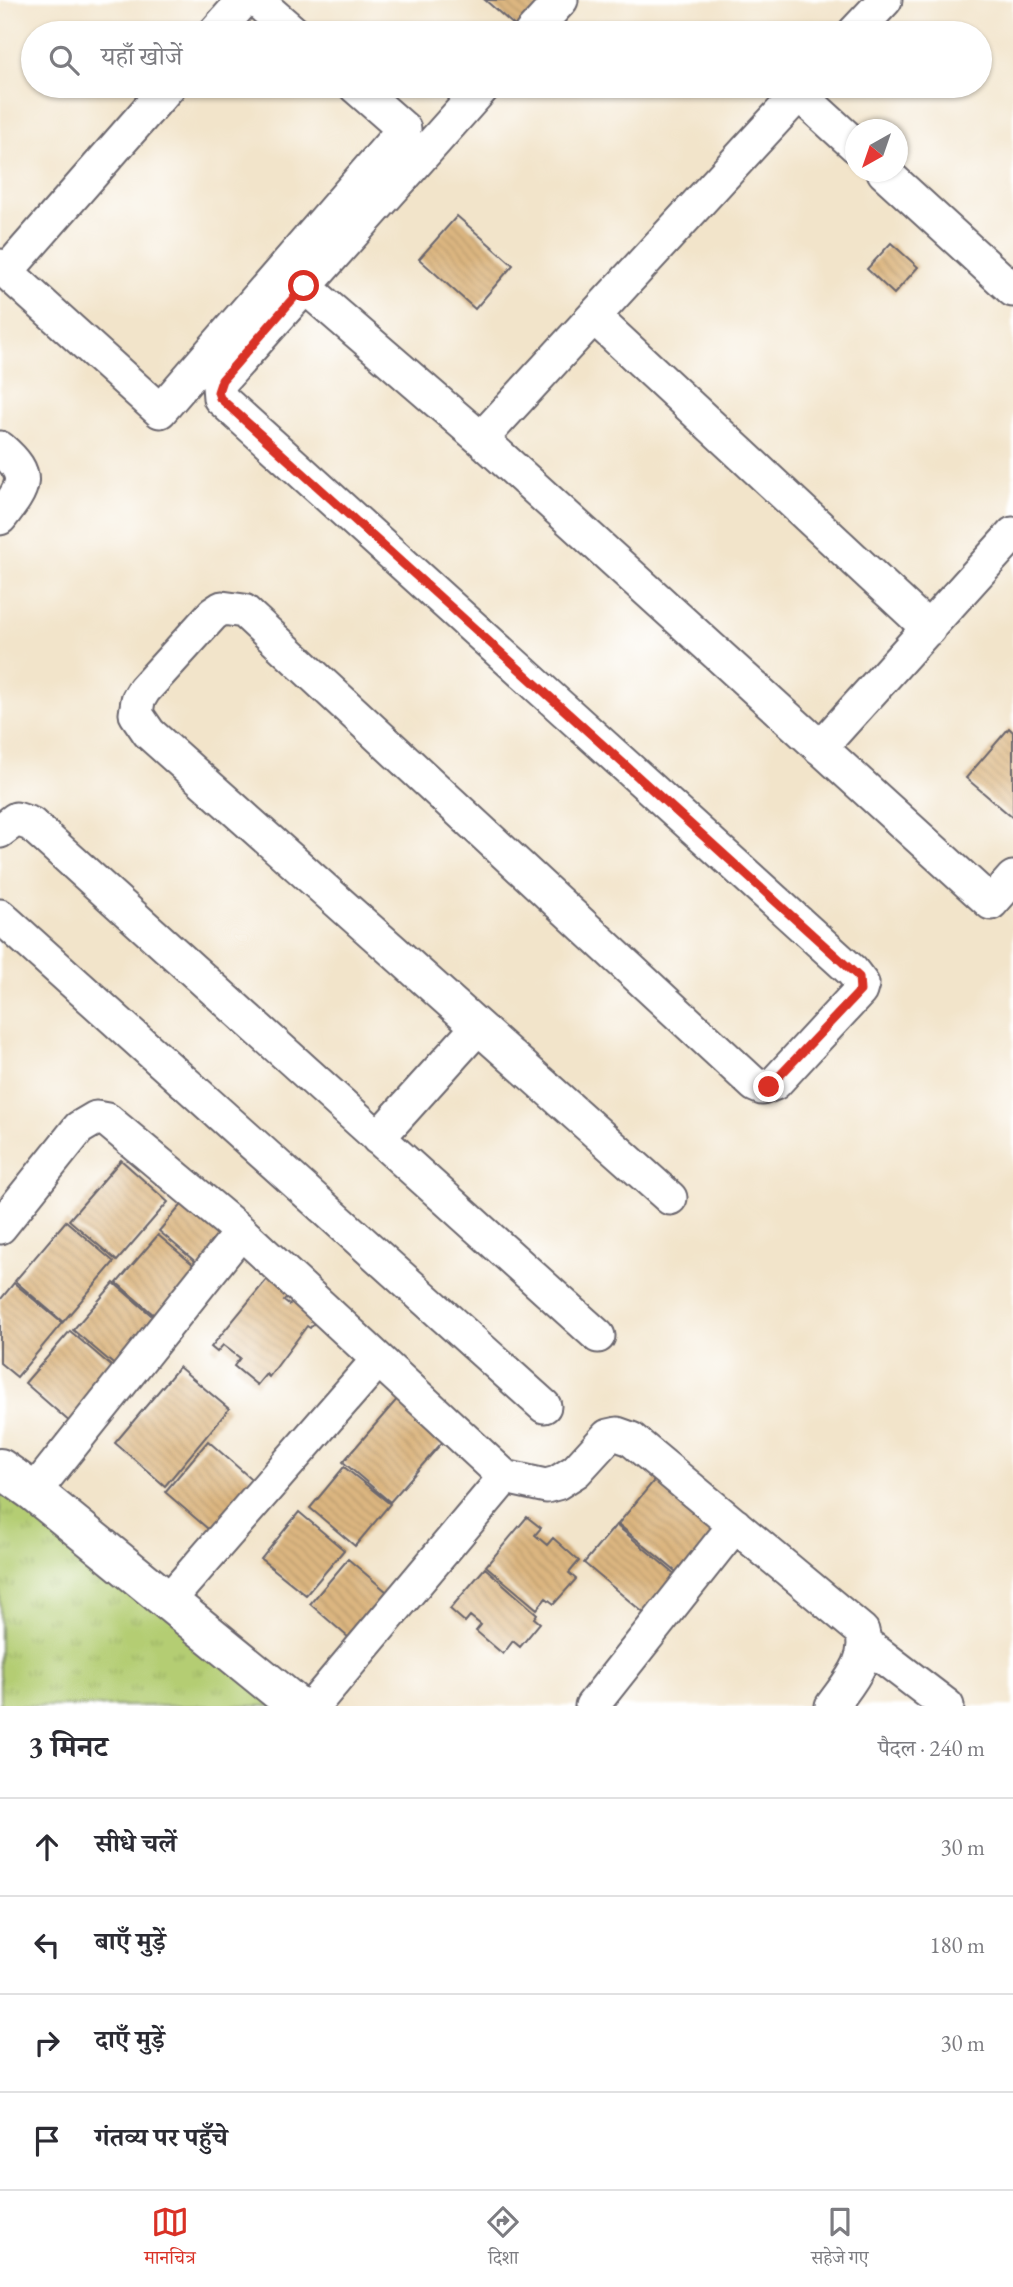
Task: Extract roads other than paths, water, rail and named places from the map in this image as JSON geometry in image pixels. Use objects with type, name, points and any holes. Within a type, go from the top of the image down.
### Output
[{"type":"street","points":[[226,21],[244,0]]},
{"type":"street","points":[[256,0],[280,21]]},
{"type":"street","points":[[542,21],[561,0]]},
{"type":"street","points":[[865,21],[885,0]]},
{"type":"street","points":[[158,98],[3,269],[160,411],[404,129],[369,98]]},
{"type":"street","points":[[473,98],[222,380],[218,392],[220,398],[852,971],[862,984],[856,997],[775,1083],[762,1088],[755,1085],[244,611],[222,608],[144,690],[135,714],[140,724],[670,1198]]},
{"type":"street","points":[[481,439],[796,98]]},
{"type":"street","points":[[811,98],[845,134]]},
{"type":"street","points":[[895,182],[1013,290]]},
{"type":"street","points":[[304,286],[481,439],[991,903],[1013,878]]},
{"type":"street","points":[[594,317],[929,629]]},
{"type":"street","points":[[0,448],[20,467],[23,478],[21,489],[0,518]]},
{"type":"street","points":[[820,748],[1013,534]]},
{"type":"street","points":[[0,831],[16,819],[31,824],[598,1336]]},
{"type":"street","points":[[0,916],[544,1406]]},
{"type":"street","points":[[378,1138],[478,1027]]},
{"type":"street","points":[[0,1227],[79,1128],[96,1118],[107,1120],[241,1233],[505,1477],[546,1486],[557,1483],[576,1471],[608,1436],[624,1435],[862,1631],[866,1644],[860,1665],[832,1706]]},
{"type":"street","points":[[34,1492],[241,1233]]},
{"type":"street","points":[[169,1600],[377,1360]]},
{"type":"street","points":[[0,1462],[298,1706]]},
{"type":"street","points":[[0,1468],[34,1492]]},
{"type":"street","points":[[313,1706],[505,1477]]},
{"type":"street","points":[[592,1706],[735,1525]]},
{"type":"street","points":[[866,1644],[947,1706]]}]
